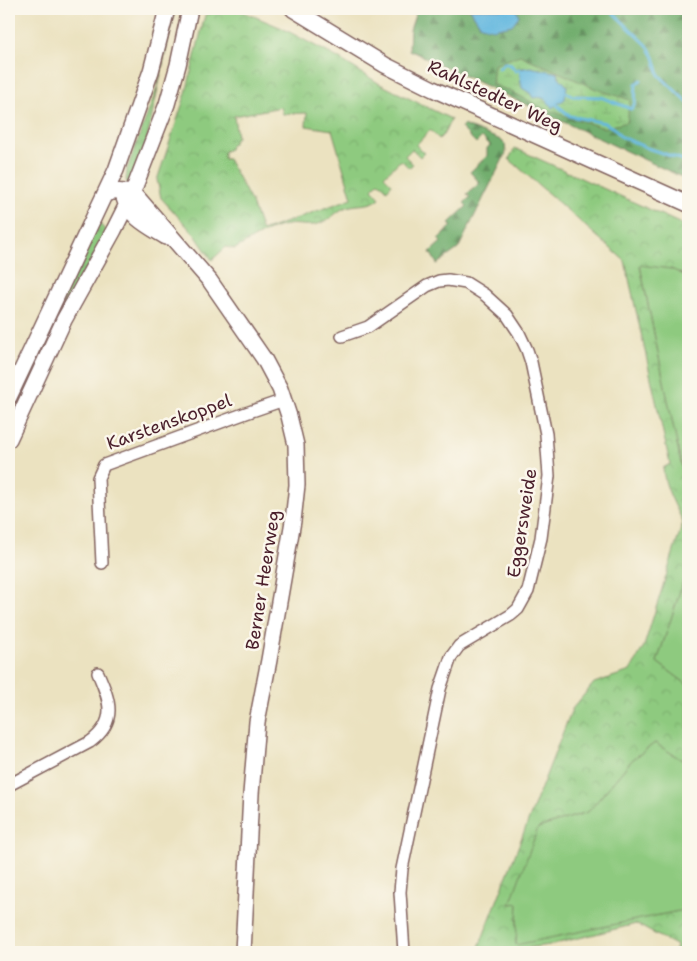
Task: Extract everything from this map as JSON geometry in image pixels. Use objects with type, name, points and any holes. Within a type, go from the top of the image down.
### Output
[{"type":"main road","points":[[160,9],[163,24]]},
{"type":"main road","points":[[9,397],[116,170],[151,72],[166,9]]},
{"type":"main road","points":[[9,439],[13,421],[151,147],[167,104],[178,65],[190,9]]},
{"type":"main road","name":"Rahlstedter Weg","points":[[293,9],[385,64],[425,84],[688,204]]},
{"type":"main road","points":[[123,147],[126,197]]},
{"type":"main road","points":[[105,194],[126,197]]},
{"type":"main road","name":"Berner Heerweg","points":[[126,197],[146,206],[210,281],[264,359],[275,378],[284,400],[296,445],[297,490],[281,594],[256,722],[243,952]]},
{"type":"street","name":"Eggersweide","points":[[342,336],[368,327],[434,282],[448,280],[466,283],[496,304],[524,341],[532,362],[549,456],[549,476],[541,538],[528,591],[518,609],[459,646],[451,657],[440,689],[402,869],[400,892],[404,952]]},
{"type":"street","name":"Karstenskoppel","points":[[102,563],[98,478],[104,465],[284,400]]},
{"type":"street","points":[[9,785],[90,742],[101,733],[110,709],[107,694],[98,673]]},
{"type":"green space","points":[[171,9],[175,9],[146,144],[129,186],[126,180],[127,169],[156,91],[163,62]]},
{"type":"green space","points":[[224,9],[237,9],[282,28],[338,58],[380,84],[451,119],[444,134],[439,139],[430,130],[416,145],[424,153],[420,157],[412,149],[405,156],[413,164],[409,168],[401,160],[384,176],[392,184],[387,190],[379,182],[372,189],[380,198],[376,201],[369,204],[347,207],[325,222],[274,228],[235,249],[226,247],[212,260],[195,235],[161,198],[157,180],[186,93],[205,15]],"holes":[[[281,107],[283,114],[307,113],[306,126],[332,130],[352,198],[262,231],[252,203],[228,159],[224,159],[224,151],[228,150],[237,137],[234,116]]]},
{"type":"green space","points":[[417,9],[470,9],[481,26],[519,16],[516,9],[688,9],[688,180],[409,50],[410,30]]},
{"type":"green space","points":[[520,55],[596,89],[630,100],[627,122],[604,128],[547,110],[508,90],[492,85],[494,65]]},
{"type":"green space","points":[[463,125],[501,140],[505,144],[506,153],[458,249],[437,264],[430,252],[441,242],[438,239],[452,226],[449,223],[467,206],[464,203],[470,197],[467,194],[480,183],[470,172],[487,156],[487,148],[490,145],[482,137],[476,143],[461,128]]},
{"type":"green space","points":[[515,148],[688,227],[688,277],[671,269],[640,266],[682,468],[688,472],[688,567],[657,662],[688,685],[688,764],[655,743],[632,760],[588,812],[538,828],[511,904],[518,903],[516,944],[688,909],[688,952],[675,952],[677,946],[636,924],[551,945],[509,950],[508,952],[477,952],[572,709],[594,683],[630,671],[644,646],[683,522],[665,482],[663,468],[670,464],[625,261],[509,159]]},
{"type":"green space","points":[[98,222],[107,232],[21,400],[15,396]]},
{"type":"green space","points":[[640,265],[671,269],[688,277],[688,472],[682,468]]},
{"type":"green space","points":[[688,567],[688,685],[657,662]]},
{"type":"green space","points":[[655,743],[688,764],[688,862],[685,867],[688,909],[516,945],[518,903],[510,904],[538,828],[588,812],[632,760]]},
{"type":"water","points":[[470,9],[516,9],[519,16],[512,25],[493,29],[481,26]]},
{"type":"water","points":[[530,67],[558,73],[567,86],[565,99],[552,108],[544,99],[539,97],[533,98],[530,93],[522,88],[519,69]]},
{"type":"waterway","points":[[609,9],[647,45],[654,57],[659,75],[688,103]]},
{"type":"waterway","points":[[499,68],[505,63],[511,65],[516,71],[519,69]]},
{"type":"waterway","points":[[566,92],[573,96],[601,97],[631,109],[635,103],[636,84],[641,80]]},
{"type":"waterway","points":[[557,105],[570,116],[605,123],[615,129],[620,136],[647,148],[683,160]]},
{"type":"waterway","points":[[684,952],[688,942]]}]
